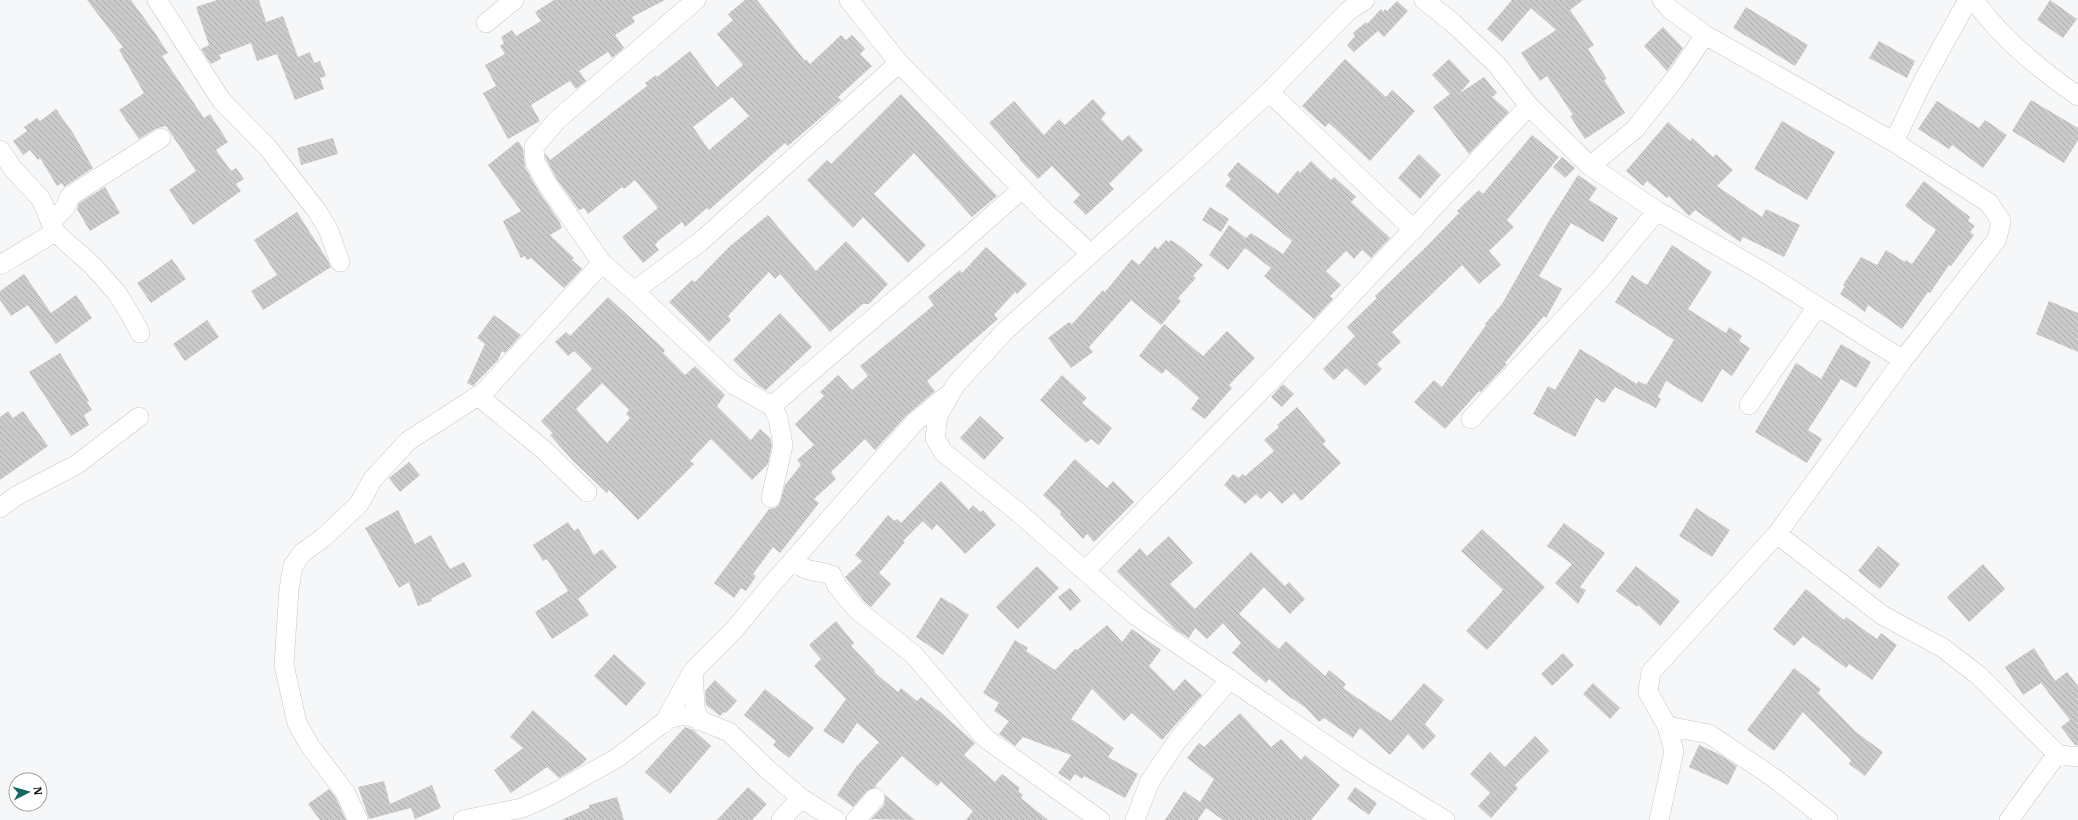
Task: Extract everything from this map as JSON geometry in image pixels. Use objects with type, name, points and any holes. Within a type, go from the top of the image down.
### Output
[{"type":"street","points":[[156,0],[221,100],[268,148],[317,211],[328,229],[340,262]]},
{"type":"street","points":[[486,23],[514,0]]},
{"type":"street","points":[[696,0],[557,120],[534,146],[535,162],[547,184],[602,263],[634,290],[734,385],[772,406],[778,418],[783,445],[779,455],[771,498]]},
{"type":"street","points":[[849,0],[899,63],[1022,189],[1090,254]]},
{"type":"street","points":[[1365,0],[1348,11],[1269,92],[1006,330],[956,384],[938,415],[934,438],[943,452],[1018,512],[1086,570],[1135,615],[1366,772],[1445,820]]},
{"type":"street","points":[[1424,0],[1453,23],[1497,65],[1529,106],[1590,166],[1657,211],[1760,270],[1903,360]]},
{"type":"street","points":[[1660,820],[1674,751],[1667,726],[1648,692],[1651,672],[1777,534],[1903,360],[1997,239],[2002,221],[1989,203],[1894,142],[1704,35],[1671,10],[1662,0]]},
{"type":"street","points":[[1894,142],[1922,83],[1968,0]]},
{"type":"street","points":[[1974,0],[1993,24],[2017,47],[2061,84],[2078,96]]},
{"type":"street","points":[[1590,166],[1635,129],[1677,76],[1704,35]]},
{"type":"street","points":[[634,290],[700,242],[899,63]]},
{"type":"street","points":[[1269,92],[1414,230]]},
{"type":"street","points":[[1086,570],[1414,230],[1529,106]]},
{"type":"street","points":[[0,265],[54,227],[70,196],[161,138]]},
{"type":"street","points":[[0,150],[14,170],[41,199],[54,227],[93,266],[117,293],[140,333]]},
{"type":"street","points":[[772,406],[1022,189]]},
{"type":"street","points":[[1471,419],[1600,280],[1657,211]]},
{"type":"street","points":[[358,820],[344,792],[310,746],[297,723],[284,665],[289,589],[293,566],[302,553],[323,538],[359,504],[373,478],[408,441],[484,392],[602,263]]},
{"type":"street","points":[[1749,405],[1817,307]]},
{"type":"street","points":[[664,723],[693,671],[734,630],[915,422],[952,391]]},
{"type":"street","points":[[478,396],[544,450],[586,492]]},
{"type":"street","points":[[0,508],[16,496],[76,465],[140,416]]},
{"type":"street","points":[[1777,534],[1882,615],[1943,648],[1978,675],[2057,754],[2075,757],[2078,756]]},
{"type":"street","points":[[794,560],[799,566],[806,570],[822,571],[832,575],[838,586],[856,609],[913,654],[985,738],[1100,820]]},
{"type":"street","points":[[693,671],[695,707],[699,721]]},
{"type":"street","points":[[1135,820],[1150,781],[1177,741],[1230,679]]},
{"type":"street","points":[[465,820],[522,808],[549,796],[617,758],[664,723],[679,716],[689,716],[729,732],[767,769],[801,798],[836,820]]},
{"type":"street","points":[[1667,726],[1709,734],[1774,778],[1828,820]]},
{"type":"street","points":[[2009,820],[2057,754]]},
{"type":"street","points":[[781,820],[801,798]]},
{"type":"street","points":[[856,820],[876,798]]},
{"type":"building","points":[[87,0],[131,0],[168,53],[162,56],[204,118],[210,114],[228,142],[216,150],[231,171],[236,168],[244,179],[236,184],[241,191],[193,225],[169,190],[196,171],[166,126],[155,129],[139,139],[119,110],[144,93],[119,50],[123,47]]},
{"type":"building","points":[[217,0],[259,0],[266,22],[283,16],[298,57],[310,52],[314,63],[320,61],[326,76],[320,78],[324,89],[295,100],[277,54],[257,61],[251,43],[219,55],[221,59],[211,64],[201,49],[209,45],[196,7]]},
{"type":"building","points":[[554,0],[665,0],[632,17],[635,22],[615,35],[624,48],[612,58],[608,52],[579,71],[586,81],[576,89],[570,81],[531,105],[540,121],[508,139],[483,93],[496,86],[485,65],[505,54],[500,46],[504,43],[501,37],[512,30],[516,36],[541,21],[535,12]]},
{"type":"building","points":[[745,0],[757,0],[805,61],[806,59],[810,64],[841,35],[846,40],[852,35],[865,49],[860,54],[872,66],[838,97],[841,100],[788,146],[785,143],[709,210],[707,208],[685,227],[682,222],[658,241],[655,245],[659,250],[643,263],[622,237],[658,208],[635,180],[624,189],[622,187],[588,214],[584,208],[579,210],[556,178],[546,159],[545,153],[550,160],[647,86],[645,83],[656,75],[657,77],[690,51],[717,87],[743,65],[717,34],[733,20],[728,14]],"holes":[[[732,97],[749,116],[709,150],[693,127]]]},
{"type":"building","points":[[1512,0],[1583,0],[1570,10],[1594,45],[1588,49],[1607,79],[1604,80],[1625,113],[1585,139],[1570,116],[1573,115],[1547,76],[1540,81],[1521,53],[1556,30],[1531,8],[1502,42],[1487,29]]},
{"type":"building","points":[[2050,0],[2077,19],[2063,38],[2037,20]]},
{"type":"building","points":[[1397,1],[1408,11],[1384,37],[1378,31],[1354,52],[1347,45],[1355,36],[1353,33],[1366,22],[1367,24],[1381,9],[1383,12],[1385,9],[1387,11]]},
{"type":"building","points":[[1746,7],[1808,45],[1795,66],[1733,28]]},
{"type":"building","points":[[1663,27],[1683,48],[1667,71],[1644,46]]},
{"type":"building","points":[[1879,41],[1915,61],[1907,78],[1869,58]]},
{"type":"building","points":[[1345,59],[1386,97],[1392,90],[1415,111],[1370,161],[1329,123],[1325,127],[1302,106]]},
{"type":"building","points":[[1449,59],[1470,81],[1460,93],[1484,77],[1497,93],[1492,97],[1509,112],[1469,154],[1433,107],[1450,94],[1432,75]]},
{"type":"building","points":[[901,94],[997,196],[972,217],[914,153],[874,194],[926,245],[908,263],[863,217],[853,228],[807,180],[827,160],[831,164]]},
{"type":"building","points":[[1093,99],[1106,113],[1101,119],[1122,141],[1129,135],[1143,150],[1109,184],[1114,189],[1086,215],[1073,202],[1080,195],[1052,166],[1038,179],[989,123],[1014,101],[1044,135],[1059,119],[1065,125]]},
{"type":"building","points":[[2031,100],[2078,128],[2078,140],[2064,163],[2012,131]]},
{"type":"building","points":[[1937,101],[1979,128],[1985,120],[2007,135],[1983,168],[1952,145],[1949,149],[1918,129]]},
{"type":"building","points":[[56,109],[73,133],[93,168],[64,187],[62,183],[57,186],[40,158],[38,160],[30,150],[23,155],[13,141],[27,131],[24,127],[37,118],[40,121]]},
{"type":"building","points":[[1782,121],[1835,152],[1807,200],[1754,169]]},
{"type":"building","points":[[1668,122],[1690,141],[1692,138],[1713,157],[1716,154],[1733,170],[1717,186],[1762,217],[1766,209],[1800,225],[1784,257],[1743,237],[1740,242],[1695,210],[1689,216],[1669,196],[1667,198],[1647,181],[1643,186],[1626,171]]},
{"type":"building","points":[[1532,135],[1559,157],[1507,220],[1514,227],[1489,251],[1501,265],[1479,284],[1462,265],[1392,332],[1401,342],[1377,364],[1382,369],[1365,386],[1346,368],[1334,380],[1323,369],[1355,336],[1347,327],[1377,298],[1375,296],[1459,213],[1457,211],[1479,190],[1483,194]]},
{"type":"building","points":[[333,138],[338,154],[301,165],[297,148]]},
{"type":"building","points":[[518,141],[523,148],[525,167],[562,228],[550,235],[574,258],[572,260],[582,269],[564,288],[531,258],[527,260],[525,256],[521,258],[503,221],[521,211],[488,165]]},
{"type":"building","points":[[1419,154],[1441,175],[1420,199],[1398,178]]},
{"type":"building","points":[[1562,157],[1575,168],[1565,178],[1553,167]]},
{"type":"building","points":[[1311,161],[1331,180],[1334,177],[1356,197],[1351,202],[1390,238],[1371,258],[1362,250],[1354,259],[1346,251],[1326,271],[1341,285],[1330,296],[1333,299],[1314,319],[1264,276],[1271,268],[1245,248],[1228,270],[1209,255],[1229,225],[1246,238],[1251,233],[1283,254],[1292,241],[1225,186],[1231,179],[1227,175],[1238,162],[1278,194],[1298,170],[1300,173]]},
{"type":"building","points":[[1578,175],[1597,188],[1589,200],[1618,218],[1603,242],[1571,223],[1539,276],[1562,289],[1546,318],[1544,316],[1505,363],[1507,364],[1481,392],[1479,391],[1445,429],[1414,402],[1434,380],[1442,387],[1486,325],[1485,324],[1502,304],[1549,221]]},
{"type":"building","points":[[1924,181],[1970,217],[1968,221],[1975,226],[1970,232],[1974,235],[1951,266],[1949,265],[1930,293],[1928,292],[1902,329],[1868,305],[1865,312],[1840,294],[1845,286],[1843,285],[1861,257],[1877,265],[1886,250],[1905,262],[1906,260],[1912,264],[1936,230],[1905,206]]},
{"type":"building","points":[[105,187],[120,213],[90,231],[77,209],[79,203]]},
{"type":"building","points":[[1210,207],[1229,219],[1221,232],[1202,220]]},
{"type":"building","points":[[297,212],[331,267],[263,310],[251,291],[277,275],[254,240]]},
{"type":"building","points":[[768,215],[816,271],[846,241],[888,284],[869,304],[863,304],[830,332],[780,274],[775,279],[769,272],[728,316],[731,320],[709,342],[669,302],[692,280],[695,282],[729,247]]},
{"type":"building","points":[[1166,240],[1169,242],[1171,240],[1183,248],[1203,265],[1193,276],[1196,278],[1178,298],[1181,301],[1161,325],[1131,300],[1089,347],[1093,352],[1071,368],[1048,338],[1069,322],[1072,324],[1103,290],[1105,292],[1132,259],[1139,265],[1155,246],[1158,249]]},
{"type":"building","points":[[1672,245],[1712,272],[1688,309],[1726,333],[1729,327],[1742,336],[1739,341],[1750,348],[1732,376],[1722,369],[1702,403],[1666,381],[1658,397],[1661,399],[1656,408],[1615,387],[1604,403],[1596,398],[1575,437],[1533,414],[1548,386],[1555,390],[1580,349],[1637,384],[1638,381],[1646,385],[1674,340],[1615,302],[1632,275],[1647,285]]},
{"type":"building","points":[[986,247],[1027,284],[1017,294],[1015,292],[994,315],[998,319],[927,381],[935,391],[907,415],[875,450],[865,439],[831,472],[836,479],[814,499],[819,503],[780,553],[773,547],[753,574],[756,576],[746,591],[741,588],[734,598],[714,583],[769,509],[775,508],[779,505],[785,485],[801,465],[797,460],[814,445],[795,424],[824,396],[820,392],[838,375],[852,390],[868,376],[860,366],[934,305],[928,297],[960,270],[962,273]]},
{"type":"building","points":[[172,259],[186,279],[151,303],[137,283]]},
{"type":"building","points":[[24,274],[51,313],[76,295],[92,318],[56,344],[28,305],[11,316],[0,300],[0,291]]},
{"type":"building","points":[[608,297],[665,350],[663,353],[685,375],[695,366],[725,395],[717,406],[751,440],[760,429],[770,438],[772,445],[768,464],[752,480],[711,439],[690,461],[694,464],[638,520],[609,490],[607,493],[573,461],[550,435],[553,433],[541,421],[592,369],[574,351],[568,356],[555,342],[566,332],[570,336]],"holes":[[[602,383],[629,410],[626,414],[630,418],[607,443],[576,409]]]},
{"type":"building","points":[[2049,301],[2078,313],[2078,352],[2036,334]]},
{"type":"building","points":[[780,313],[812,347],[766,390],[759,386],[733,360]]},
{"type":"building","points":[[494,315],[521,335],[505,353],[502,351],[498,360],[473,386],[467,383],[485,344],[477,338]]},
{"type":"building","points":[[207,320],[219,337],[185,361],[173,344]]},
{"type":"building","points":[[1164,324],[1203,356],[1227,331],[1255,358],[1229,385],[1232,388],[1205,419],[1191,409],[1199,398],[1166,369],[1162,374],[1139,356]]},
{"type":"building","points":[[1841,344],[1871,362],[1856,388],[1841,379],[1808,430],[1822,439],[1807,463],[1755,432],[1796,363],[1821,379]]},
{"type":"building","points":[[60,353],[89,401],[87,402],[92,410],[84,415],[89,425],[71,436],[29,372]]},
{"type":"building","points":[[1062,375],[1087,398],[1082,403],[1112,428],[1099,445],[1091,439],[1086,443],[1040,400]]},
{"type":"building","points":[[1283,384],[1294,394],[1282,407],[1271,397]]},
{"type":"building","points":[[1297,407],[1326,441],[1323,444],[1341,463],[1301,501],[1294,493],[1282,504],[1270,491],[1261,499],[1256,494],[1245,504],[1224,485],[1233,474],[1239,478],[1242,474],[1245,476],[1274,451],[1264,440],[1279,427],[1277,425]]},
{"type":"building","points":[[8,411],[13,418],[23,411],[48,446],[0,480],[0,417]]},
{"type":"building","points":[[980,416],[1004,438],[984,460],[960,438]]},
{"type":"building","points":[[1075,459],[1107,488],[1113,481],[1134,502],[1094,542],[1087,534],[1083,539],[1060,514],[1061,512],[1043,495]]},
{"type":"building","points":[[409,462],[420,475],[400,492],[389,478]]},
{"type":"building","points":[[941,481],[969,510],[973,505],[980,512],[983,510],[996,525],[965,554],[937,524],[932,530],[923,521],[903,541],[905,542],[879,573],[891,584],[871,607],[864,601],[845,577],[862,561],[855,555],[888,515],[894,521],[897,519],[901,523]]},
{"type":"building","points":[[1696,508],[1730,530],[1712,557],[1679,536]]},
{"type":"building","points":[[398,510],[415,544],[431,535],[450,569],[464,562],[472,576],[431,599],[432,601],[418,606],[409,582],[399,588],[365,528]]},
{"type":"building","points":[[568,522],[574,531],[578,528],[594,555],[602,549],[617,567],[578,599],[589,615],[552,639],[535,612],[568,591],[547,559],[543,561],[533,545]]},
{"type":"building","points":[[1564,523],[1605,553],[1580,587],[1586,590],[1578,604],[1555,583],[1572,564],[1547,546]]},
{"type":"building","points":[[1482,529],[1545,587],[1487,650],[1466,631],[1503,590],[1461,551]]},
{"type":"building","points":[[1169,536],[1193,563],[1170,584],[1195,609],[1251,552],[1285,586],[1289,582],[1305,599],[1290,614],[1264,587],[1239,614],[1279,649],[1286,641],[1325,676],[1329,670],[1346,684],[1343,688],[1391,721],[1424,683],[1444,700],[1425,724],[1436,736],[1423,750],[1408,734],[1390,755],[1360,728],[1353,738],[1324,718],[1319,722],[1305,707],[1287,695],[1269,679],[1266,683],[1232,653],[1241,643],[1223,623],[1207,639],[1195,628],[1189,638],[1176,630],[1117,571],[1140,548],[1147,556]]},
{"type":"building","points":[[1878,546],[1900,564],[1880,589],[1858,571]]},
{"type":"building","points":[[1983,564],[2005,589],[1969,622],[1947,597]]},
{"type":"building","points":[[1037,566],[1059,588],[1018,629],[996,607]]},
{"type":"building","points":[[1636,566],[1680,601],[1660,626],[1638,605],[1637,607],[1616,591]]},
{"type":"building","points":[[1070,588],[1081,601],[1070,611],[1058,597]]},
{"type":"building","points":[[1806,589],[1844,620],[1846,617],[1877,639],[1881,633],[1897,645],[1872,680],[1849,664],[1846,668],[1803,636],[1794,646],[1773,629]]},
{"type":"building","points":[[941,597],[969,615],[943,655],[916,637]]},
{"type":"building","points":[[836,621],[854,643],[851,646],[875,671],[874,672],[898,692],[901,688],[917,701],[921,697],[939,711],[975,743],[964,755],[995,782],[1002,774],[1020,788],[1018,791],[1023,795],[1021,798],[1048,820],[966,820],[973,811],[941,782],[937,786],[902,756],[875,786],[877,787],[867,791],[853,807],[837,795],[856,767],[879,742],[857,723],[843,744],[823,731],[846,699],[814,666],[821,659],[809,645]]},
{"type":"building","points":[[1107,625],[1122,642],[1132,629],[1161,650],[1149,666],[1174,691],[1185,679],[1202,695],[1162,740],[1132,713],[1124,721],[1092,689],[1071,719],[1114,748],[1108,757],[1138,774],[1125,798],[1084,776],[1082,779],[1075,774],[1070,781],[1058,773],[1071,755],[1023,737],[1015,746],[999,734],[1009,721],[994,711],[999,703],[983,693],[1015,640],[1028,648],[1026,651],[1055,670],[1075,649],[1077,650]]},
{"type":"building","points":[[2034,648],[2055,681],[2067,672],[2078,686],[2078,745],[2075,745],[2061,727],[2070,720],[2041,683],[2023,695],[2005,667]]},
{"type":"building","points":[[1563,653],[1574,665],[1552,686],[1541,674]]},
{"type":"building","points":[[614,654],[646,683],[626,706],[594,676]]},
{"type":"building","points":[[1794,668],[1821,689],[1818,693],[1856,732],[1883,752],[1865,776],[1849,764],[1851,760],[1803,712],[1774,751],[1747,730]]},
{"type":"building","points":[[715,680],[737,701],[726,713],[724,712],[720,716],[706,705],[705,691]]},
{"type":"building","points":[[1593,683],[1620,708],[1610,719],[1583,694]]},
{"type":"building","points":[[765,689],[814,728],[789,758],[773,745],[776,741],[744,715]]},
{"type":"building","points":[[533,710],[587,759],[581,765],[559,778],[547,767],[511,793],[494,770],[523,748],[510,737]]},
{"type":"building","points":[[1240,713],[1271,747],[1281,739],[1301,760],[1305,755],[1340,785],[1311,820],[1223,820],[1206,808],[1198,820],[1165,820],[1184,791],[1200,802],[1214,779],[1187,758],[1199,743],[1204,747]]},
{"type":"building","points":[[685,727],[693,730],[711,746],[670,794],[645,772]]},
{"type":"building","points":[[1535,736],[1549,751],[1515,785],[1518,788],[1491,818],[1478,806],[1490,793],[1470,774],[1490,752],[1505,767]]},
{"type":"building","points":[[1699,745],[1719,754],[1737,766],[1728,785],[1689,767]]},
{"type":"building","points":[[384,781],[390,804],[432,785],[441,808],[415,819],[411,808],[369,819],[358,787]]},
{"type":"building","points":[[748,787],[767,804],[752,820],[717,820]]},
{"type":"building","points":[[1355,787],[1377,803],[1369,815],[1347,799]]},
{"type":"building","points":[[329,789],[336,798],[346,820],[320,820],[308,804]]},
{"type":"building","points":[[885,795],[915,820],[871,819],[884,805]]},
{"type":"building","points":[[617,797],[624,820],[561,820],[589,808],[589,805]]}]
